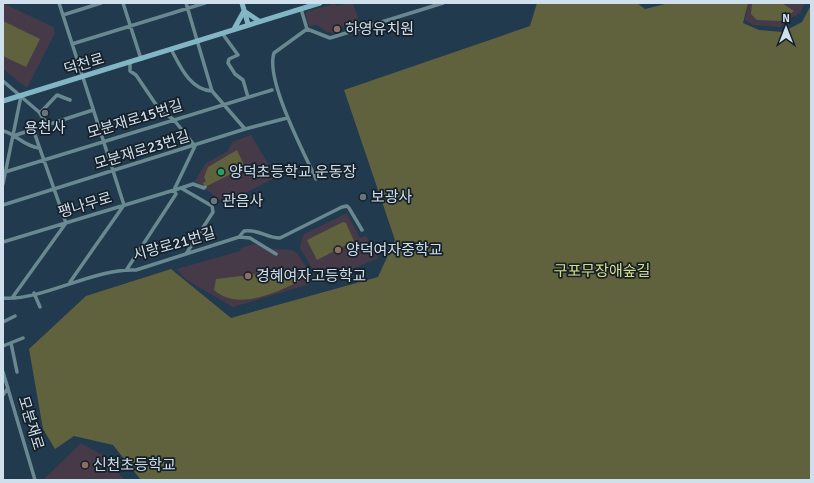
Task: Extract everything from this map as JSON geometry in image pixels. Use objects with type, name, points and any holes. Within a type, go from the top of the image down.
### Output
[{"type":"main road","points":[[242,3],[248,24]]},
{"type":"main road","name":"덕천로","points":[[3,101],[141,59],[248,24],[320,3]]},
{"type":"main road","points":[[244,11],[260,21]]},
{"type":"main road","points":[[234,29],[244,11]]},
{"type":"street","points":[[59,3],[124,205],[70,283]]},
{"type":"street","points":[[62,15],[101,3]]},
{"type":"street","points":[[124,3],[141,59]]},
{"type":"street","points":[[186,3],[212,91],[245,129]]},
{"type":"street","points":[[72,44],[205,3]]},
{"type":"street","points":[[307,29],[330,38],[443,3]]},
{"type":"street","points":[[301,9],[307,29]]},
{"type":"street","points":[[307,29],[274,53],[271,60],[271,67],[287,118],[316,179]]},
{"type":"street","points":[[222,33],[238,55],[229,59],[228,63],[235,74],[243,80],[248,97]]},
{"type":"street","points":[[171,49],[185,76],[206,91],[212,91]]},
{"type":"street","points":[[127,269],[176,194],[174,190],[195,146],[174,120],[159,109],[136,75],[130,71],[130,62]]},
{"type":"street","points":[[3,80],[40,114],[47,124]]},
{"type":"street","name":"모분재로15번길","points":[[4,174],[44,160],[272,90]]},
{"type":"street","points":[[40,114],[57,95],[70,100]]},
{"type":"street","points":[[3,184],[21,96]]},
{"type":"street","points":[[13,136],[93,110]]},
{"type":"street","name":"모분재로23번길","points":[[3,205],[195,146],[245,129],[287,118]]},
{"type":"street","points":[[12,298],[66,223],[33,129]]},
{"type":"street","points":[[3,131],[21,142],[39,148]]},
{"type":"street","name":"팽나무로","points":[[174,190],[193,184],[204,188],[205,187]]},
{"type":"street","name":"팽나무로","points":[[3,242],[181,188],[212,206],[213,212],[186,254]]},
{"type":"street","name":"시랑로21번길","points":[[3,298],[12,298],[34,293],[127,269],[136,270],[239,237],[244,231],[253,230],[262,232],[272,238],[280,238],[342,207],[347,206],[362,230]]},
{"type":"street","points":[[239,237],[250,238],[276,254]]},
{"type":"street","points":[[34,293],[40,307]]},
{"type":"street","points":[[3,322],[15,316]]},
{"type":"street","points":[[3,346],[23,338]]},
{"type":"street","points":[[11,343],[17,372]]},
{"type":"street","name":"모분재로","points":[[3,372],[35,480]]},
{"type":"street","points":[[3,395],[8,388]]},
{"type":"shaded area","points":[[3,3],[53,27],[55,33],[27,88],[3,69]]},
{"type":"shaded area","points":[[353,3],[359,21],[341,27],[332,33],[327,32],[317,25],[309,26],[305,12],[334,4],[337,6]]},
{"type":"shaded area","points":[[748,3],[805,3],[800,13],[780,27],[753,25],[745,20]]},
{"type":"shaded area","points":[[251,135],[276,177],[225,204],[195,181],[205,164],[228,151],[232,142]]},
{"type":"shaded area","name":"양덕여자중학교","points":[[347,213],[360,238],[366,236],[377,253],[378,258],[321,283],[300,248],[302,238],[304,234]]},
{"type":"shaded area","name":"경혜여자고등학교","points":[[255,244],[274,249],[292,250],[298,254],[314,279],[310,284],[233,307],[185,279],[177,269],[240,251],[241,248]]},
{"type":"shaded area","name":"신천초등학교","points":[[81,443],[106,457],[124,480],[43,480]]},
{"type":"green space","name":"구포무장애숲길","points":[[537,3],[637,3],[645,9],[669,3],[748,3],[743,23],[759,30],[783,32],[802,22],[811,5],[811,480],[141,480],[113,445],[74,436],[55,449],[43,429],[29,349],[86,296],[171,269],[231,318],[378,277],[395,240],[344,90],[530,26]]},
{"type":"green space","points":[[752,3],[782,3],[794,11],[781,21],[757,20],[751,14]]},
{"type":"green space","points":[[3,21],[40,39],[26,67],[3,56]]},
{"type":"green space","name":"양덕초등학교 운동장","points":[[237,150],[245,167],[205,187],[203,183],[206,181],[204,177],[208,167]]},
{"type":"green space","points":[[343,222],[346,223],[354,241],[317,260],[307,240]]},
{"type":"green space","points":[[292,269],[300,281],[268,295],[257,298],[245,300],[234,299],[224,296],[214,290],[216,279],[258,274],[262,277]]},
{"type":"place","name":"하영유치원","points":[[337,29]]},
{"type":"place","name":"용천사","points":[[45,113]]},
{"type":"place","name":"양덕초등학교 운동장","points":[[221,172]]},
{"type":"place","name":"보광사","points":[[363,197]]},
{"type":"place","name":"관음사","points":[[214,201]]},
{"type":"place","name":"양덕여자중학교","points":[[338,250]]},
{"type":"place","name":"경혜여자고등학교","points":[[248,276]]},
{"type":"place","name":"신천초등학교","points":[[85,465]]}]
